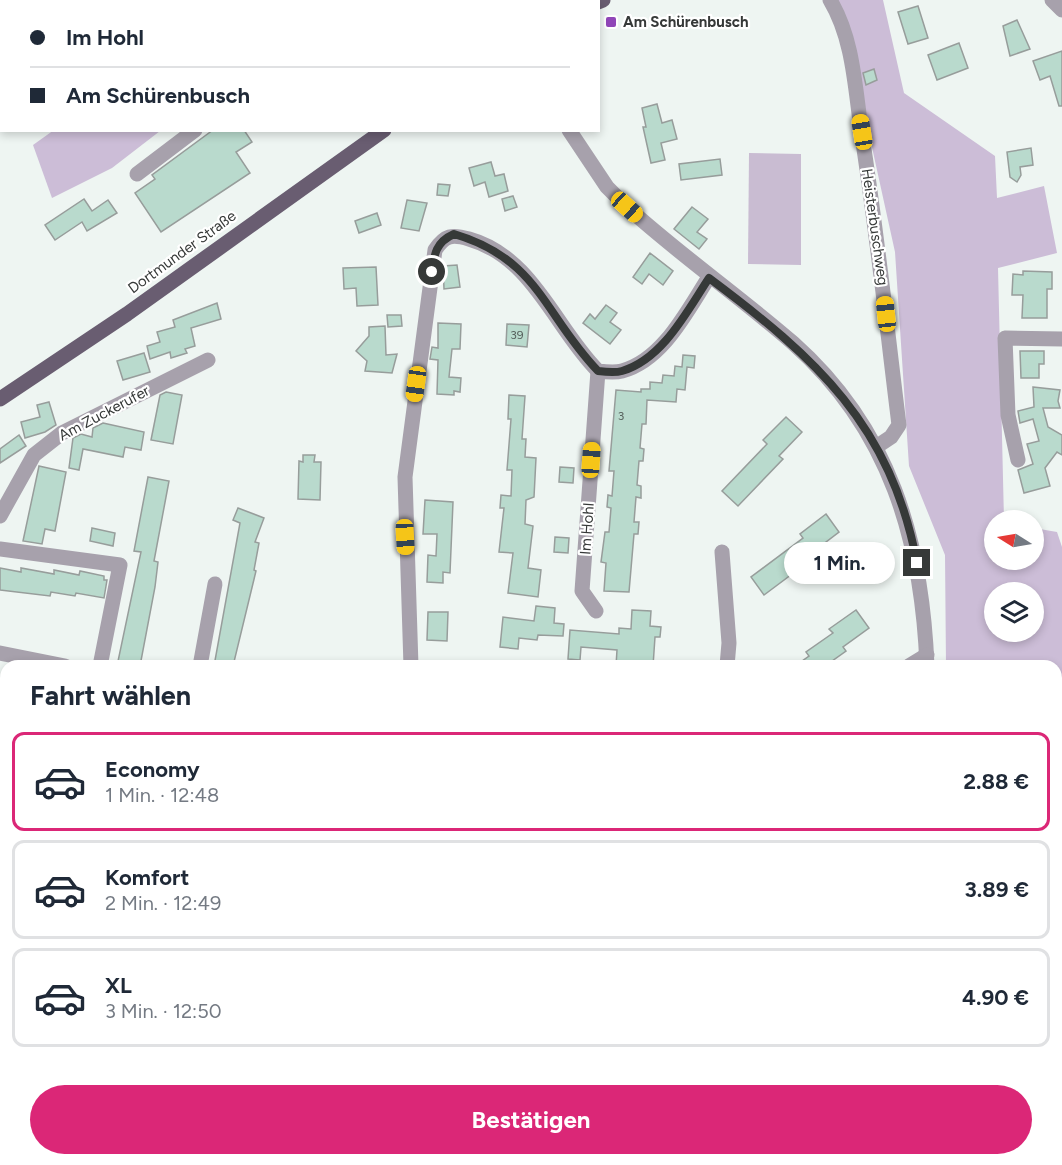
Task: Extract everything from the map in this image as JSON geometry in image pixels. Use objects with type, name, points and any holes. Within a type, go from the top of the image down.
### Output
[{"type":"main road","name":"Dortmunder Straße","points":[[0,399],[127,314],[381,132]]},
{"type":"street","name":"Heisterbuschweg","points":[[830,0],[842,21],[851,66],[879,244],[899,425],[891,437],[876,447]]},
{"type":"street","points":[[1052,0],[1062,10]]},
{"type":"street","points":[[137,174],[192,132]]},
{"type":"street","points":[[570,132],[607,187],[627,207],[709,278],[795,345],[843,395],[876,447],[895,488],[914,548],[927,660]]},
{"type":"street","points":[[411,660],[405,477],[435,250],[443,239],[454,234],[476,240],[507,257],[531,281],[585,357],[598,371],[620,372],[642,363],[657,350],[709,278]]},
{"type":"street","points":[[1018,460],[1008,415],[1005,338],[1062,339]]},
{"type":"street","name":"Am Zuckerufer","points":[[0,516],[34,455],[62,433],[208,360]]},
{"type":"street","name":"Im Hohl","points":[[596,611],[582,591],[598,371]]},
{"type":"street","points":[[0,549],[120,565],[101,660]]},
{"type":"street","points":[[722,552],[729,643],[728,660]]},
{"type":"street","points":[[201,660],[215,584]]},
{"type":"street","points":[[0,653],[35,660]]},
{"type":"shaded area","points":[[835,0],[883,0],[904,93],[995,156],[997,198],[1044,186],[1057,253],[998,268],[1004,510],[984,510],[984,570],[1044,570],[1044,530],[1057,532],[1062,547],[1062,660],[946,660],[945,555],[909,466],[895,252],[844,20]]},
{"type":"shaded area","points":[[51,132],[159,132],[112,168],[52,198],[33,145]]},
{"type":"shaded area","points":[[749,153],[801,154],[801,265],[748,264]]},
{"type":"building","points":[[918,6],[928,38],[908,44],[898,12]]},
{"type":"building","points":[[1017,20],[1030,49],[1010,56],[1003,26]]},
{"type":"building","points":[[959,43],[968,68],[937,80],[928,55]]},
{"type":"building","points":[[1062,51],[1062,106],[1059,106],[1050,76],[1040,80],[1033,61]]},
{"type":"building","points":[[874,69],[877,80],[866,85],[863,73]]},
{"type":"building","points":[[657,104],[662,123],[672,120],[677,139],[661,143],[665,160],[651,163],[643,127],[646,127],[642,108]]},
{"type":"building","points":[[210,132],[245,132],[252,142],[236,152],[250,173],[161,232],[135,193],[155,179],[152,175]]},
{"type":"building","points":[[1031,148],[1033,165],[1020,167],[1021,175],[1017,182],[1010,177],[1007,152]]},
{"type":"building","points":[[720,159],[722,175],[681,180],[679,164]]},
{"type":"building","points":[[491,162],[495,176],[504,174],[508,191],[489,197],[485,182],[474,186],[469,168]]},
{"type":"building","points":[[438,184],[450,185],[448,196],[437,195]]},
{"type":"building","points":[[513,196],[517,207],[505,211],[502,199]]},
{"type":"building","points":[[84,199],[92,211],[108,200],[117,213],[87,231],[82,222],[55,240],[45,225]]},
{"type":"building","points":[[407,200],[427,203],[419,231],[401,228]]},
{"type":"building","points":[[692,207],[708,219],[697,232],[707,239],[699,249],[674,229]]},
{"type":"building","points":[[377,213],[381,225],[359,233],[355,221]]},
{"type":"building","points":[[650,253],[673,271],[663,285],[649,274],[642,284],[633,277]]},
{"type":"building","points":[[457,265],[460,287],[444,289],[443,266]]},
{"type":"building","points":[[376,267],[378,305],[357,306],[356,288],[344,289],[343,268]]},
{"type":"building","points":[[1023,271],[1052,272],[1052,289],[1047,289],[1047,318],[1022,318],[1023,295],[1012,295],[1013,274],[1023,275]]},
{"type":"building","points":[[217,303],[221,319],[191,328],[195,346],[185,349],[187,353],[171,358],[170,352],[150,359],[147,346],[160,342],[157,332],[175,327],[173,320]]},
{"type":"building","points":[[606,305],[617,313],[610,322],[621,330],[610,344],[583,323],[590,314],[595,319]]},
{"type":"building","points":[[387,315],[401,315],[402,326],[388,327]]},
{"type":"building","points":[[438,323],[461,324],[460,349],[452,349],[449,377],[461,378],[460,392],[454,391],[454,395],[437,394],[438,360],[430,359],[432,347],[438,348]]},
{"type":"building","points":[[507,324],[529,325],[527,347],[506,345]]},
{"type":"building","points":[[385,326],[386,355],[397,354],[392,373],[365,371],[367,361],[356,351],[369,336],[369,327]]},
{"type":"building","points":[[1020,351],[1044,351],[1044,364],[1039,364],[1039,378],[1021,378]]},
{"type":"building","points":[[144,353],[150,372],[123,380],[117,361]]},
{"type":"building","points":[[683,355],[695,356],[694,368],[687,367],[685,390],[677,389],[676,402],[647,400],[646,424],[642,424],[640,448],[644,449],[643,461],[639,461],[637,485],[641,486],[641,498],[636,497],[634,522],[639,522],[638,534],[634,534],[629,592],[604,591],[606,563],[601,562],[605,532],[609,532],[611,508],[607,507],[608,495],[612,496],[614,471],[609,471],[616,390],[641,392],[641,389],[650,389],[650,382],[662,383],[663,375],[674,376],[675,366],[682,367]]},
{"type":"building","points":[[1033,387],[1060,390],[1058,401],[1060,408],[1043,408],[1048,427],[1062,435],[1062,455],[1057,452],[1045,468],[1050,486],[1024,493],[1018,470],[1033,464],[1027,444],[1039,441],[1033,419],[1020,423],[1018,411],[1034,407]]},
{"type":"building","points":[[166,392],[182,395],[173,444],[151,440],[160,395]]},
{"type":"building","points":[[509,395],[525,396],[522,439],[526,439],[525,457],[536,458],[534,497],[526,500],[525,524],[533,526],[528,568],[541,570],[538,597],[508,593],[513,553],[499,552],[504,508],[500,508],[501,495],[511,496],[512,470],[507,470],[511,419],[508,419]]},
{"type":"building","points":[[49,402],[56,425],[45,432],[25,438],[21,422],[40,417],[37,405]]},
{"type":"building","points":[[786,417],[802,432],[779,456],[783,459],[738,506],[722,491],[767,444],[763,440]]},
{"type":"building","points":[[103,423],[144,432],[141,450],[125,447],[123,457],[83,449],[79,470],[69,468],[73,438],[81,434],[92,437],[93,428]]},
{"type":"building","points":[[19,435],[26,446],[0,463],[0,449]]},
{"type":"building","points":[[303,455],[315,455],[314,462],[321,462],[320,500],[298,499],[299,461],[303,462]]},
{"type":"building","points":[[39,466],[66,472],[55,531],[45,529],[42,544],[23,541]]},
{"type":"building","points":[[560,467],[574,468],[573,483],[559,482]]},
{"type":"building","points":[[148,477],[169,481],[154,561],[158,562],[155,587],[141,660],[118,660],[141,552],[134,551]]},
{"type":"building","points":[[425,500],[453,502],[450,573],[443,572],[443,583],[427,582],[428,555],[436,556],[437,534],[423,534]]},
{"type":"building","points":[[238,508],[264,518],[255,542],[259,543],[254,570],[256,571],[234,660],[215,660],[240,523],[233,520]]},
{"type":"building","points":[[826,514],[839,532],[813,552],[816,556],[764,595],[751,577],[803,538],[800,534]]},
{"type":"building","points":[[92,528],[115,533],[113,546],[90,541]]},
{"type":"building","points":[[555,537],[569,538],[568,553],[554,552]]},
{"type":"building","points":[[0,568],[21,572],[21,568],[54,574],[54,570],[79,575],[80,571],[104,576],[104,580],[107,580],[104,598],[76,593],[75,596],[51,592],[50,596],[0,590]]},
{"type":"building","points":[[536,606],[555,608],[554,623],[564,624],[563,636],[538,635],[537,640],[519,638],[518,649],[500,647],[503,617],[534,621]]},
{"type":"building","points":[[632,610],[651,611],[650,626],[661,627],[660,637],[655,637],[653,660],[616,660],[617,650],[581,647],[580,660],[568,659],[570,630],[619,634],[619,628],[631,629]]},
{"type":"building","points":[[856,610],[869,628],[843,647],[846,651],[833,660],[803,660],[809,656],[806,652],[833,633],[829,629]]},
{"type":"building","points":[[428,612],[448,612],[447,641],[427,640]]},
{"type":"place","name":"Am Schürenbusch","points":[[611,22]]},
{"type":"route","points":[[432,272],[435,250],[443,239],[454,234],[476,240],[507,257],[531,281],[585,357],[598,371],[620,372],[642,363],[657,350],[709,278],[762,317],[795,345],[843,395],[861,420],[891,479],[904,514],[917,563]]}]
